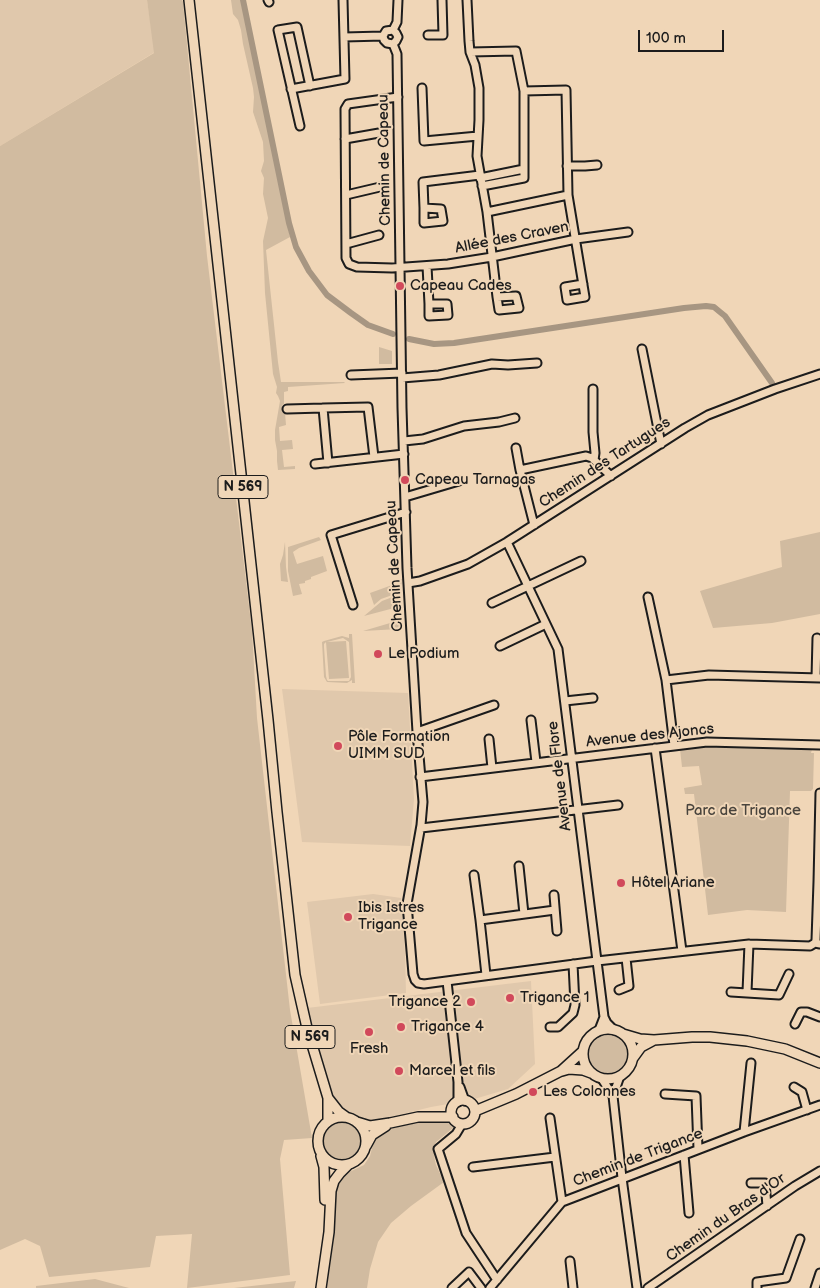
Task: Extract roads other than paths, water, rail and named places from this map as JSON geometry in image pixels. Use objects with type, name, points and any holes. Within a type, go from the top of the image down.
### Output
[{"type":"main road","name":"N 569","points":[[189,0],[295,975],[307,1028],[328,1098],[328,1120],[319,1132],[317,1139],[324,1166],[325,1203],[329,1223]]},
{"type":"main road","points":[[591,1073],[583,1059],[587,1040],[597,1032],[608,1029],[640,1039],[710,1037],[747,1040],[769,1045],[820,1062]]},
{"type":"main road","points":[[623,1034],[631,1045],[633,1058]]},
{"type":"main road","points":[[561,1071],[570,1069],[583,1070],[608,1079],[620,1076],[626,1072],[641,1047],[654,1040]]},
{"type":"main road","points":[[432,1117],[464,1105],[494,1104],[561,1071],[583,1052]]},
{"type":"main road","name":"N 569","points":[[328,1098],[339,1112],[356,1122]]},
{"type":"main road","points":[[453,1117],[452,1114],[464,1105]]},
{"type":"main road","points":[[453,1117],[458,1123],[470,1122],[475,1115],[464,1105]]},
{"type":"main road","points":[[328,1120],[346,1117]]},
{"type":"main road","points":[[356,1122],[370,1126],[390,1124],[418,1117],[453,1117]]},
{"type":"main road","points":[[356,1122],[365,1133],[366,1147]]},
{"type":"main road","points":[[322,1286],[331,1191],[334,1182],[348,1165],[360,1158],[372,1135],[390,1124]]},
{"type":"main road","points":[[321,1154],[333,1164],[340,1166],[348,1165]]},
{"type":"street","points":[[291,89],[345,78],[343,0]]},
{"type":"street","points":[[383,36],[386,31],[393,30],[398,22],[398,0]]},
{"type":"street","points":[[428,35],[443,35],[442,0]]},
{"type":"street","points":[[467,0],[470,52],[479,88],[477,156],[487,212],[497,298]]},
{"type":"street","points":[[300,126],[278,30],[297,27],[310,86]]},
{"type":"street","points":[[383,36],[387,43],[393,44],[398,37],[393,30]]},
{"type":"street","points":[[344,37],[383,36]]},
{"type":"street","name":"Chemin de Capeau","points":[[393,44],[398,54],[402,376],[408,583],[422,802],[421,828],[407,904],[415,980],[418,983],[424,984],[447,981]]},
{"type":"street","points":[[470,52],[516,51],[524,91],[524,178],[482,186]]},
{"type":"street","points":[[422,88],[424,141],[478,136]]},
{"type":"street","points":[[524,91],[566,90],[568,195],[583,284]]},
{"type":"street","name":"Allée des Craven","points":[[398,98],[348,104],[345,109],[346,258],[349,264],[356,267],[392,268],[426,266],[492,257],[576,239],[628,232]]},
{"type":"street","points":[[345,139],[379,133]]},
{"type":"street","points":[[567,166],[597,165]]},
{"type":"street","points":[[424,208],[423,182],[524,169]]},
{"type":"street","points":[[346,195],[380,187]]},
{"type":"street","points":[[487,212],[568,195]]},
{"type":"street","points":[[346,244],[379,235]]},
{"type":"street","points":[[426,266],[428,304]]},
{"type":"street","points":[[642,349],[661,444]]},
{"type":"street","points":[[351,375],[439,375],[492,364],[537,363]]},
{"type":"street","name":"Chemin des Tartugues","points":[[408,583],[420,581],[468,564],[507,542],[708,415],[820,374]]},
{"type":"street","points":[[593,389],[594,460]]},
{"type":"street","points":[[287,409],[368,407],[374,457]]},
{"type":"street","points":[[323,408],[328,463]]},
{"type":"street","points":[[404,441],[423,439],[464,426],[515,418]]},
{"type":"street","points":[[516,448],[534,525]]},
{"type":"street","points":[[315,464],[404,454]]},
{"type":"street","points":[[520,470],[586,456],[592,458],[611,476]]},
{"type":"street","points":[[405,497],[459,481]]},
{"type":"street","points":[[353,605],[331,535],[406,512]]},
{"type":"street","name":"Avenue de Flore","points":[[507,542],[558,649],[604,1017]]},
{"type":"street","points":[[492,603],[581,561]]},
{"type":"street","points":[[648,598],[666,680],[674,746]]},
{"type":"street","points":[[500,646],[546,624]]},
{"type":"street","points":[[666,680],[709,674],[818,678],[817,638]]},
{"type":"street","points":[[565,701],[593,698]]},
{"type":"street","points":[[417,732],[494,705]]},
{"type":"street","points":[[531,720],[536,762]]},
{"type":"street","points":[[489,739],[492,768]]},
{"type":"street","name":"Avenue des Ajoncs","points":[[420,777],[707,742],[820,745]]},
{"type":"street","points":[[655,748],[682,952]]},
{"type":"street","points":[[464,1105],[458,1082],[447,981],[597,961],[749,944],[810,946],[817,944],[820,793]]},
{"type":"street","points":[[421,828],[618,806]]},
{"type":"street","points":[[519,866],[524,914]]},
{"type":"street","points":[[474,875],[486,976]]},
{"type":"street","points":[[554,895],[557,931]]},
{"type":"street","points":[[480,920],[555,910]]},
{"type":"street","points":[[747,992],[749,944]]},
{"type":"street","points":[[619,990],[629,986],[626,958]]},
{"type":"street","points":[[550,1027],[558,1027],[573,1013],[575,1005],[573,964]]},
{"type":"street","points":[[731,992],[779,995],[789,974]]},
{"type":"street","points":[[795,1024],[802,1012],[820,1017]]},
{"type":"street","points":[[604,1017],[614,1030]]},
{"type":"street","points":[[597,1032],[604,1017]]},
{"type":"street","points":[[744,1132],[752,1063]]},
{"type":"street","points":[[613,1096],[620,1076]]},
{"type":"street","points":[[602,1078],[613,1096],[637,1288]]},
{"type":"street","points":[[794,1087],[802,1092],[807,1110]]},
{"type":"street","points":[[665,1094],[696,1096],[698,1149]]},
{"type":"street","name":"Chemin de Trigance","points":[[494,1285],[562,1202],[698,1149],[820,1106]]},
{"type":"street","points":[[550,1118],[562,1202]]},
{"type":"street","points":[[462,1124],[456,1134],[438,1149],[466,1233],[494,1285]]},
{"type":"street","points":[[684,1155],[689,1213]]},
{"type":"street","points":[[473,1166],[555,1157]]},
{"type":"street","name":"Chemin du Bras d'Or","points":[[648,1288],[795,1186],[820,1171]]},
{"type":"street","points":[[752,1183],[765,1183],[767,1206]]},
{"type":"street","points":[[757,1288],[757,1282],[786,1278],[800,1239]]},
{"type":"street","points":[[570,1261],[574,1288]]},
{"type":"street","points":[[452,1288],[469,1272],[481,1288]]},
{"type":"street","points":[[815,1288],[820,1274]]},
{"type":"waterway","points":[[243,0],[289,223],[296,247],[309,271],[327,295],[368,325],[393,334]]},
{"type":"waterway","points":[[409,339],[434,344],[454,343],[706,306],[714,307],[725,316],[772,383]]},
{"type":"place","name":"Capeau Cades","points":[[400,286]]},
{"type":"place","name":"Capeau Tarnagas","points":[[405,480]]},
{"type":"place","name":"Le Podium","points":[[378,654]]},
{"type":"place","name":"Pôle Formation UIMM SUD","points":[[338,746]]},
{"type":"place","name":"Hôtel Ariane","points":[[621,883]]},
{"type":"place","name":"Ibis Istres Trigance","points":[[348,917]]},
{"type":"place","name":"Trigance 1","points":[[510,998]]},
{"type":"place","name":"Trigance 2","points":[[471,1002]]},
{"type":"place","name":"Trigance 4","points":[[401,1027]]},
{"type":"place","name":"Fresh","points":[[369,1032]]},
{"type":"place","name":"Marcel et fils","points":[[399,1071]]},
{"type":"place","name":"Les Colonnes","points":[[533,1092]]},
{"type":"park label","name":"Parc de Trigance","points":[[743,811]]}]
